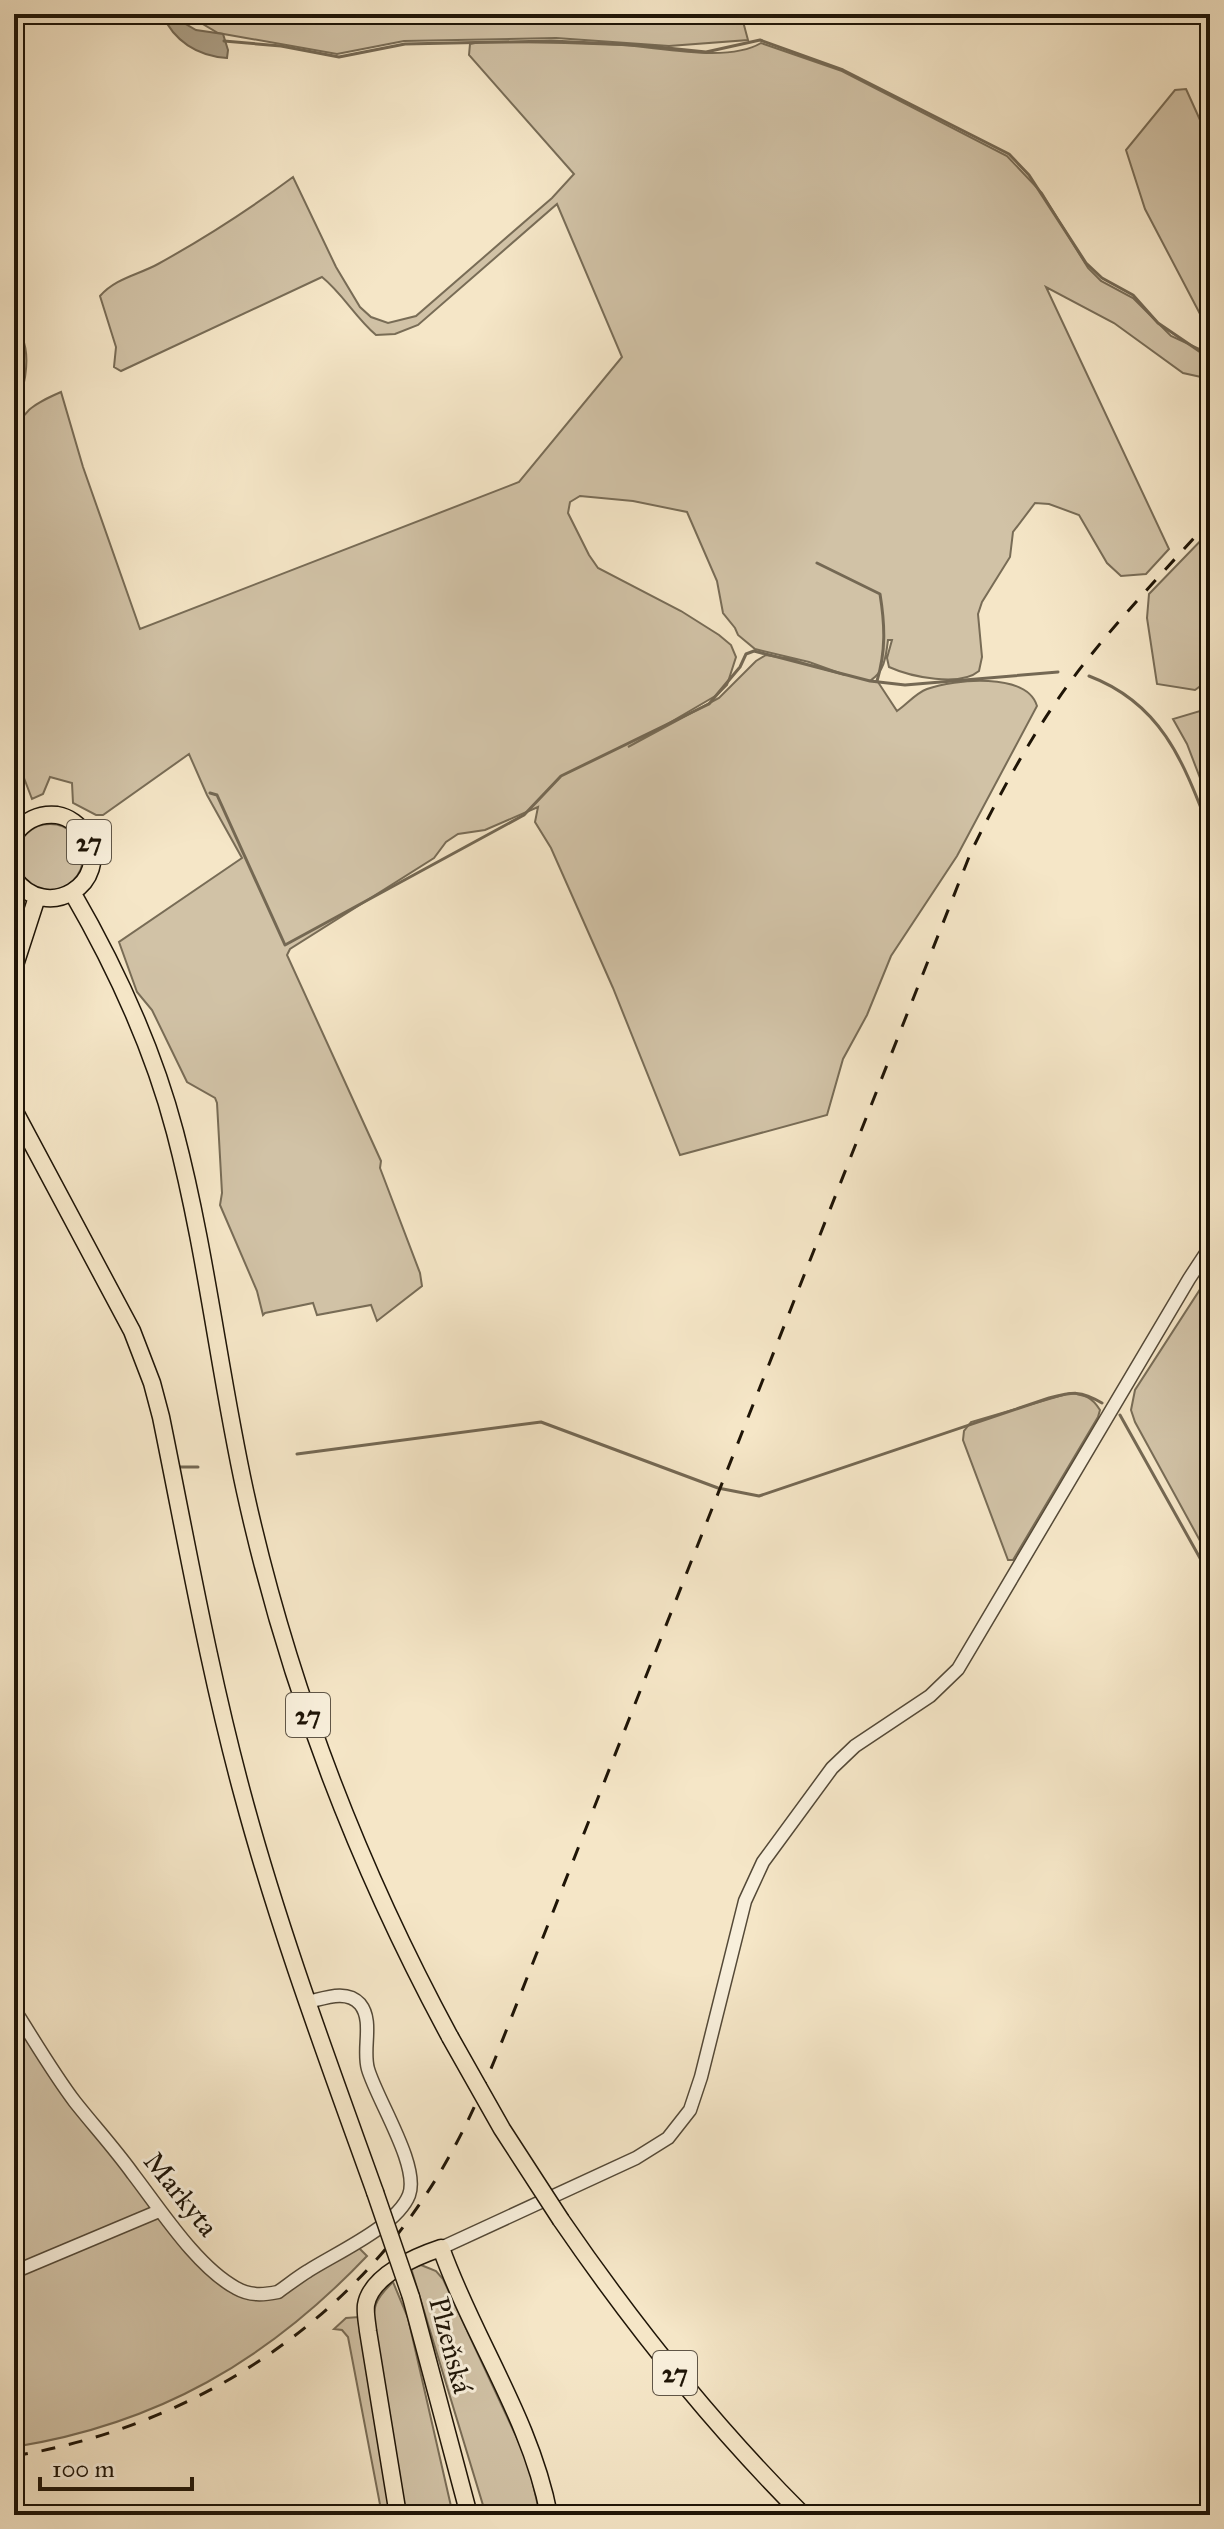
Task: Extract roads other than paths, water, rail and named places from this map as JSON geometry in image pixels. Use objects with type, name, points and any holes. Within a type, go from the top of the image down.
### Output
[{"type":"main road","name":"27","points":[[15,831],[31,819],[48,815],[68,819],[81,828],[89,841],[92,861],[87,877],[72,892],[53,899],[37,897]]},
{"type":"main road","points":[[14,878],[27,892],[37,897],[14,968]]},
{"type":"main road","name":"27","points":[[72,892],[127,998],[155,1069],[189,1193],[245,1493],[294,1671],[326,1766],[401,1943],[502,2129],[561,2220],[683,2382],[803,2515]]},
{"type":"main road","name":"Plzeňská","points":[[14,1110],[132,1331],[152,1383],[200,1621],[227,1737],[259,1851],[411,2297],[469,2512]]},
{"type":"main road","points":[[398,2515],[366,2304],[375,2287],[397,2269],[413,2258],[441,2248],[466,2313],[528,2446],[549,2515]]},
{"type":"street","points":[[441,2248],[636,2158],[668,2138],[690,2110],[745,1901],[763,1862],[832,1768],[855,1746],[930,1696],[958,1669],[1210,1247]]},
{"type":"street","name":"Markyta","points":[[14,2009],[74,2099],[159,2211],[219,2275],[235,2288],[251,2294],[278,2292],[360,2239],[386,2221],[405,2202],[412,2185],[411,2175],[368,2069],[367,2017],[363,2008],[355,2000],[342,1995],[308,2002]]},
{"type":"street","points":[[14,2272],[159,2211]]},
{"type":"waterway","points":[[224,41],[281,46],[339,57],[405,44],[551,41],[706,52],[760,40],[843,70],[1009,154],[1029,175],[1086,263],[1102,278],[1133,295],[1158,323],[1208,357],[1210,362]]},
{"type":"waterway","points":[[817,563],[880,594],[884,638],[877,681]]},
{"type":"waterway","points":[[210,793],[217,795],[285,945],[524,815],[561,776],[709,704],[740,667],[746,654],[754,651],[870,681],[905,685],[1058,672]]},
{"type":"waterway","points":[[1089,676],[1135,703],[1168,739],[1191,782],[1210,831]]},
{"type":"waterway","points":[[297,1454],[541,1422],[718,1488],[759,1496],[1049,1398],[1076,1393],[1102,1403]]},
{"type":"waterway","points":[[1120,1415],[1210,1576]]},
{"type":"waterway","points":[[180,1467],[198,1467]]},
{"type":"railway","points":[[14,2456],[75,2443],[134,2424],[191,2400],[245,2370],[296,2335],[343,2294],[385,2249],[434,2182],[463,2131],[495,2059],[971,852],[1018,762],[1073,678],[1210,520]]}]
